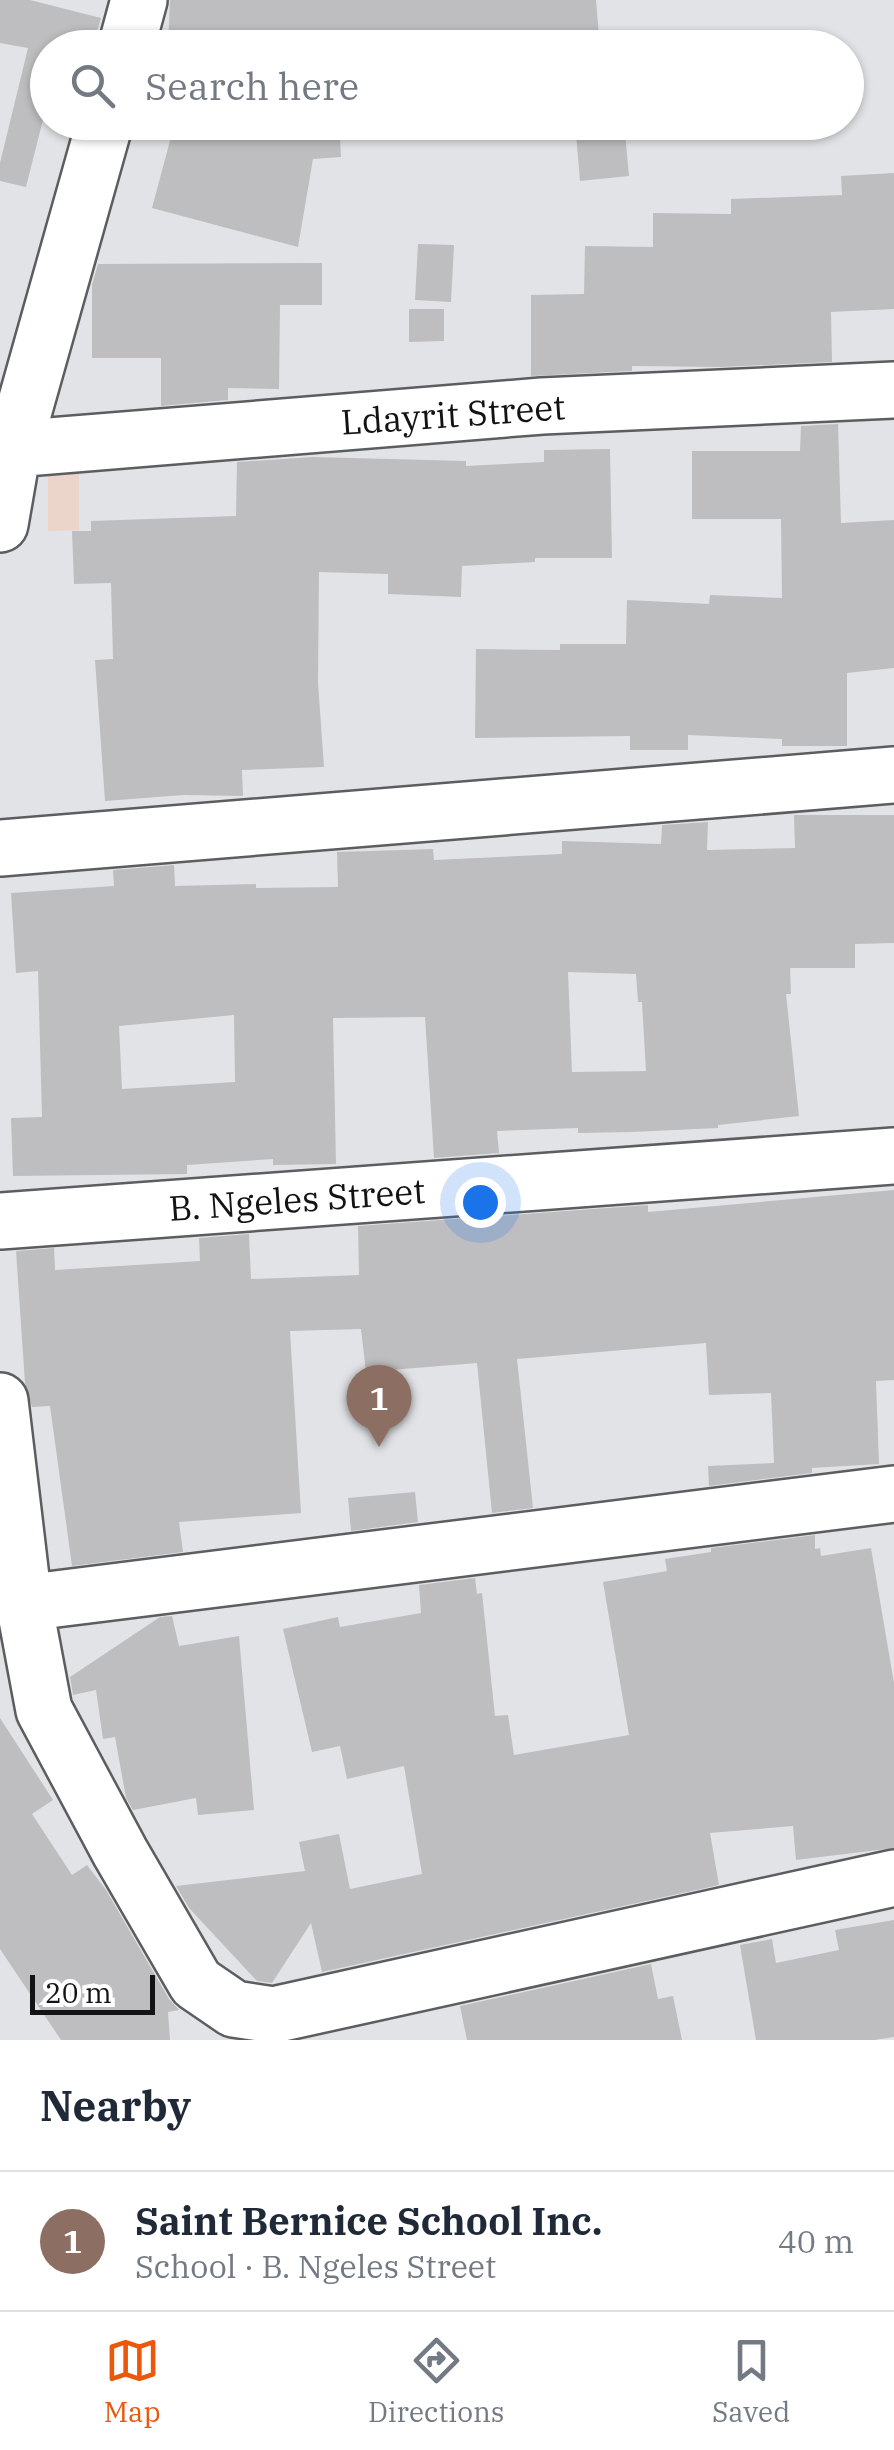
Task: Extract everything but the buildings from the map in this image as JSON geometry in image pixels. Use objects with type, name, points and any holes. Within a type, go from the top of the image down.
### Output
[{"type":"street","points":[[131,30],[140,0]]},
{"type":"street","points":[[0,524],[13,449],[100,140]]},
{"type":"street","name":"Ldayrit Street","points":[[13,449],[542,406],[894,390]]},
{"type":"street","points":[[0,848],[894,776]]},
{"type":"street","name":"B. Ngeles Street","points":[[0,1220],[894,1156]]},
{"type":"street","points":[[0,1401],[24,1603],[44,1710],[196,1983],[234,2008],[274,2015],[894,1878]]},
{"type":"street","points":[[24,1603],[893,1501]]},
{"type":"shaded area","points":[[48,453],[79,453],[79,530],[48,531]]},
{"type":"place","name":"Saint Bernice School Inc.","points":[[379,1447]]}]
